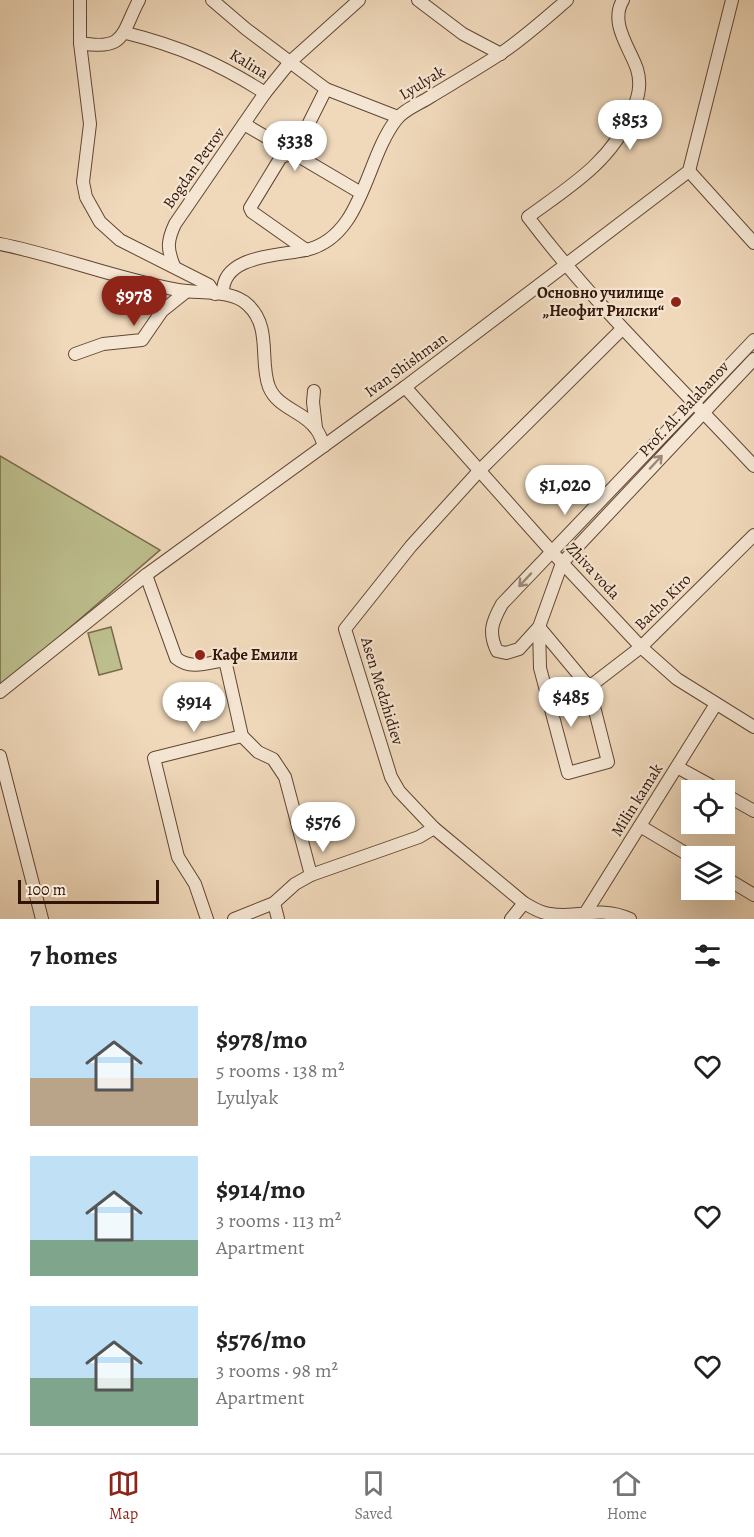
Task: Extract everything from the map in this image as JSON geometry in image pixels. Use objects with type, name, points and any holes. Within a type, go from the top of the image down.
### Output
[{"type":"street","points":[[80,0],[80,43],[90,124],[83,182],[86,197],[100,222],[120,240],[209,285],[219,294]]},
{"type":"street","points":[[80,43],[101,47],[112,45],[126,33],[139,0]]},
{"type":"street","points":[[212,0],[326,89],[398,117]]},
{"type":"street","name":"Kalina","points":[[126,33],[152,39],[224,66],[265,93],[290,62],[358,0]]},
{"type":"street","points":[[418,0],[463,34],[501,54]]},
{"type":"street","name":"Lyulyak","points":[[219,294],[223,281],[230,271],[244,263],[306,250],[322,245],[334,237],[351,215],[382,144],[398,117],[501,54],[530,33],[567,0]]},
{"type":"street","points":[[623,0],[618,7],[620,25],[624,44],[637,70],[640,90],[625,129],[617,144],[588,173],[528,217],[566,267],[622,329],[754,466]]},
{"type":"street","points":[[732,0],[689,171],[753,238]]},
{"type":"street","points":[[306,250],[252,212],[250,208],[281,158],[294,153],[326,89]]},
{"type":"street","name":"Bogdan Petrov","points":[[174,266],[168,251],[168,239],[175,224],[265,93]]},
{"type":"street","points":[[244,124],[361,193]]},
{"type":"street","name":"Ivan Shishman","points":[[0,692],[146,575],[405,387],[566,267],[689,171]]},
{"type":"street","points":[[0,244],[41,252],[92,269],[187,291],[219,294],[247,303],[260,319],[269,387],[280,404],[316,428]]},
{"type":"street","points":[[75,354],[103,344],[142,340],[162,311],[187,291]]},
{"type":"street","name":"Asen Medzhidiev","points":[[622,329],[479,471],[411,546],[345,629],[391,777],[408,803],[434,828],[524,903],[550,914],[605,911],[630,919]]},
{"type":"street","name":"Prof. Al. Balabanov","points":[[754,340],[698,408],[562,563],[539,627],[519,649],[506,653],[497,651],[492,641],[491,625],[502,604],[698,408],[754,359]]},
{"type":"street","name":"Zhiva voda","points":[[405,387],[552,552],[641,647],[677,679],[754,728]]},
{"type":"street","points":[[314,391],[316,428],[324,446]]},
{"type":"street","name":"Bacho Kiro","points":[[589,687],[641,647],[754,535]]},
{"type":"street","points":[[146,575],[176,658],[184,664],[197,665],[225,660],[242,736],[258,752],[273,759],[285,777],[311,875]]},
{"type":"street","points":[[539,627],[589,687],[608,762],[568,773],[540,668],[539,627]]},
{"type":"street","name":"Milin kamak","points":[[586,912],[716,704]]},
{"type":"street","points":[[207,919],[195,884],[178,857],[154,758],[242,736]]},
{"type":"street","points":[[0,756],[42,919]]},
{"type":"street","points":[[677,767],[701,780]]},
{"type":"street","points":[[735,800],[754,811]]},
{"type":"street","points":[[640,826],[681,850]]},
{"type":"street","points":[[234,919],[274,903],[295,884],[311,875],[419,837],[434,828]]},
{"type":"street","points":[[735,885],[754,896]]},
{"type":"street","points":[[274,903],[278,919]]},
{"type":"street","points":[[511,919],[524,903]]},
{"type":"green space","points":[[0,456],[160,550],[0,688]]},
{"type":"green space","points":[[111,627],[122,669],[99,675],[88,633]]},
{"type":"place","name":"Основно училище „Неофит Рилски“","points":[[676,302]]},
{"type":"place","name":"Кафе Емили","points":[[200,655]]}]
